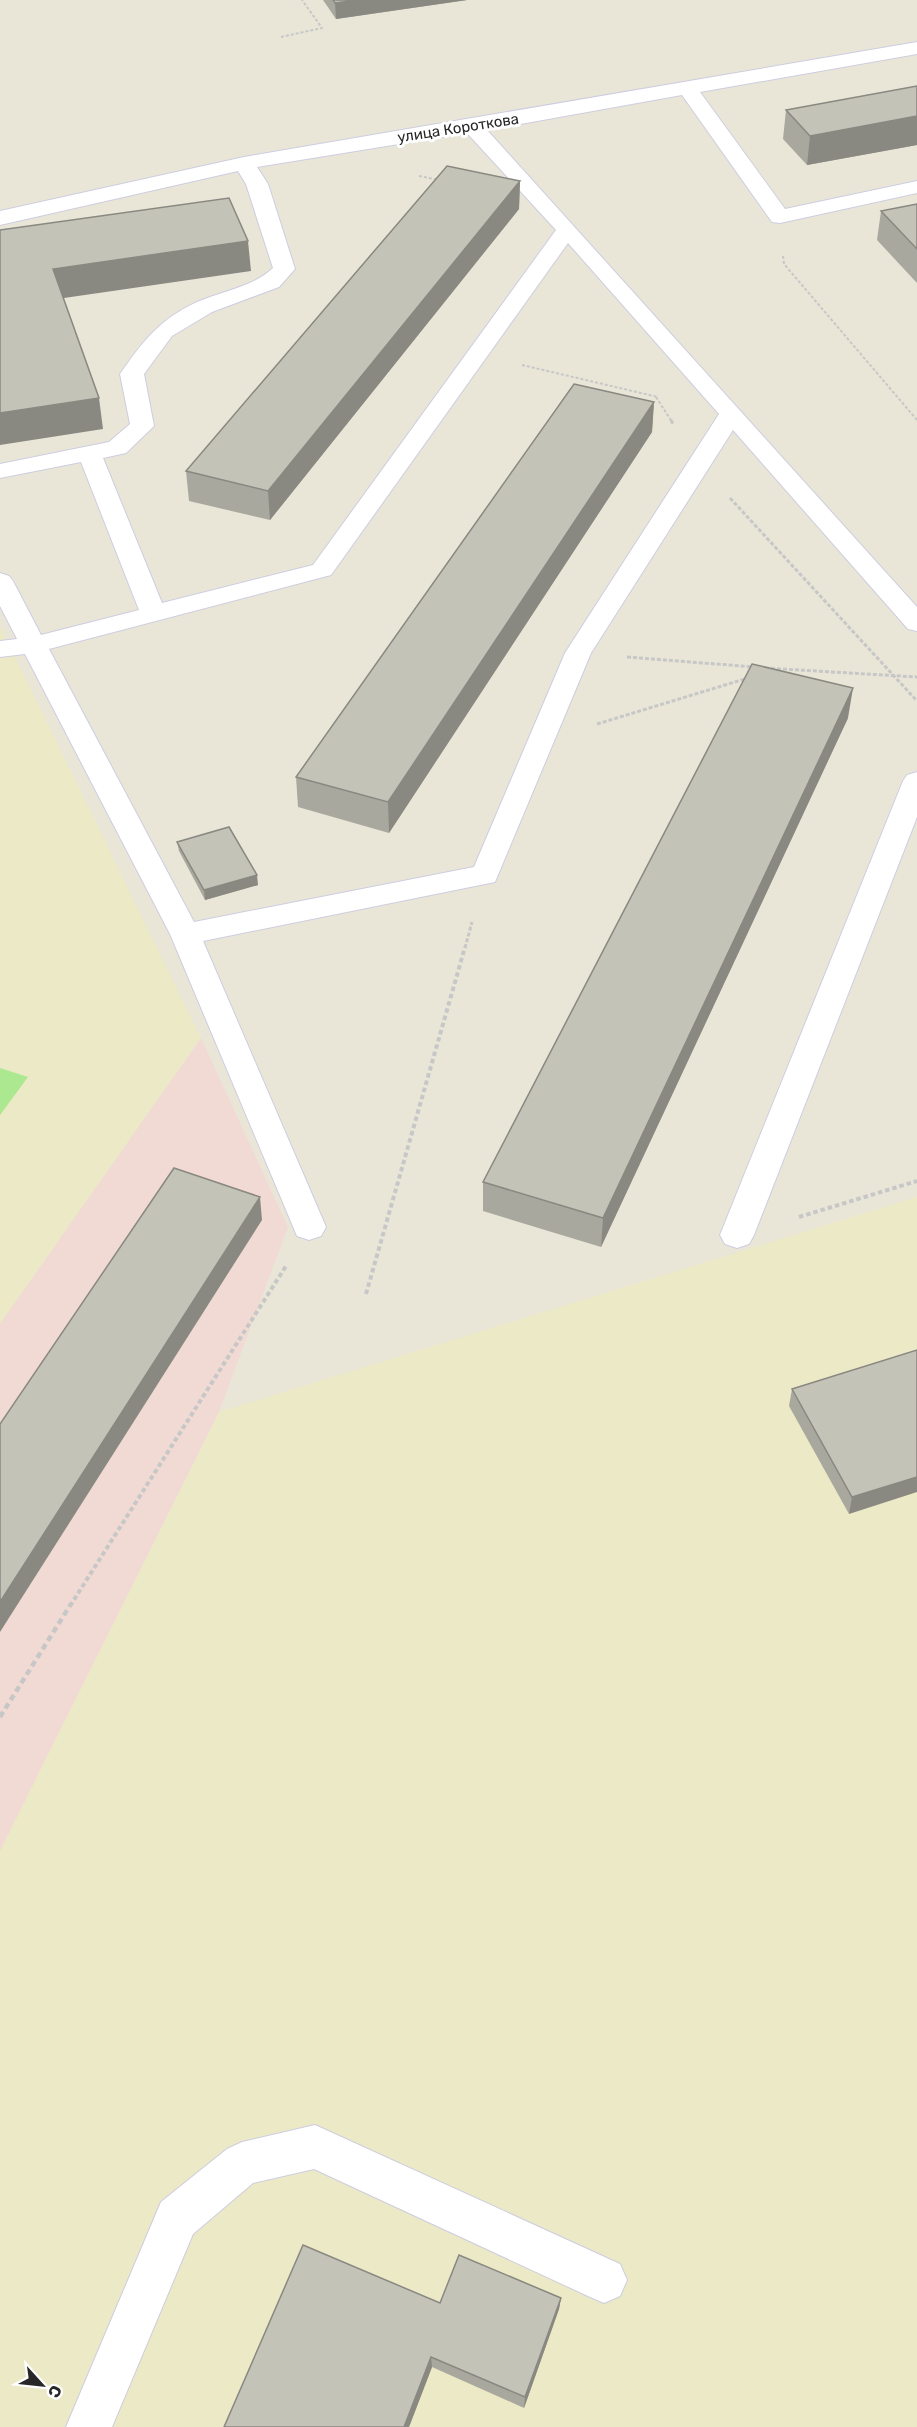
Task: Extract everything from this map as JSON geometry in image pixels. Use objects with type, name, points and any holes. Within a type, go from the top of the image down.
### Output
[{"type":"street","name":"улица Короткова","points":[[0,218],[244,163],[472,126],[917,48]]},
{"type":"street","points":[[687,88],[780,217],[917,187]]},
{"type":"street","points":[[472,126],[567,229],[917,623]]},
{"type":"street","points":[[0,471],[117,448],[142,426],[132,374],[164,331],[204,307],[271,282],[284,269],[257,184],[244,163]]},
{"type":"street","points":[[0,649],[33,645],[322,570],[567,229]]},
{"type":"street","points":[[184,934],[485,875],[579,653],[731,414]]},
{"type":"street","points":[[89,453],[153,613]]},
{"type":"street","points":[[0,581],[184,934],[309,1227]]},
{"type":"street","points":[[738,1235],[917,781]]},
{"type":"street","points":[[89,2427],[177,2218],[242,2164],[315,2147],[604,2280]]},
{"type":"path","points":[[281,37],[322,28],[302,0]]},
{"type":"path","points":[[413,175],[447,182]]},
{"type":"path","points":[[780,217],[784,264],[917,420]]},
{"type":"path","points":[[477,355],[731,414]]},
{"type":"path","points":[[699,464],[917,700]]},
{"type":"path","points":[[579,653],[777,669],[896,677],[917,676]]},
{"type":"path","points":[[766,672],[777,669]]},
{"type":"path","points":[[542,741],[755,675]]},
{"type":"path","points":[[366,1294],[485,875]]},
{"type":"path","points":[[738,1235],[917,1181]]},
{"type":"path","points":[[0,1717],[309,1227]]},
{"type":"shaded area","points":[[0,626],[201,1038],[0,1324]]},
{"type":"shaded area","points":[[201,1038],[288,1227],[219,1412],[0,1851],[0,1324]]},
{"type":"shaded area","points":[[917,1197],[917,2427],[0,2427],[0,1848],[219,1412]]},
{"type":"green space","points":[[0,1068],[28,1077],[0,1115]]},
{"type":"building","points":[[333,0],[358,0],[335,3]]},
{"type":"building","points":[[917,86],[917,116],[810,136],[786,110]]},
{"type":"building","points":[[447,166],[520,181],[268,491],[186,471]]},
{"type":"building","points":[[229,198],[248,241],[53,269],[99,398],[0,413],[0,230]]},
{"type":"building","points":[[917,204],[917,249],[881,211]]},
{"type":"building","points":[[574,384],[654,402],[388,802],[296,777]]},
{"type":"building","points":[[752,664],[853,688],[603,1218],[483,1182]]},
{"type":"building","points":[[229,827],[257,875],[204,890],[177,842]]},
{"type":"building","points":[[174,1168],[260,1197],[0,1602],[0,1424]]},
{"type":"building","points":[[917,1350],[917,1477],[852,1497],[792,1389]]},
{"type":"building","points":[[303,2245],[440,2303],[459,2255],[561,2298],[525,2397],[431,2357],[404,2427],[224,2427]]}]
